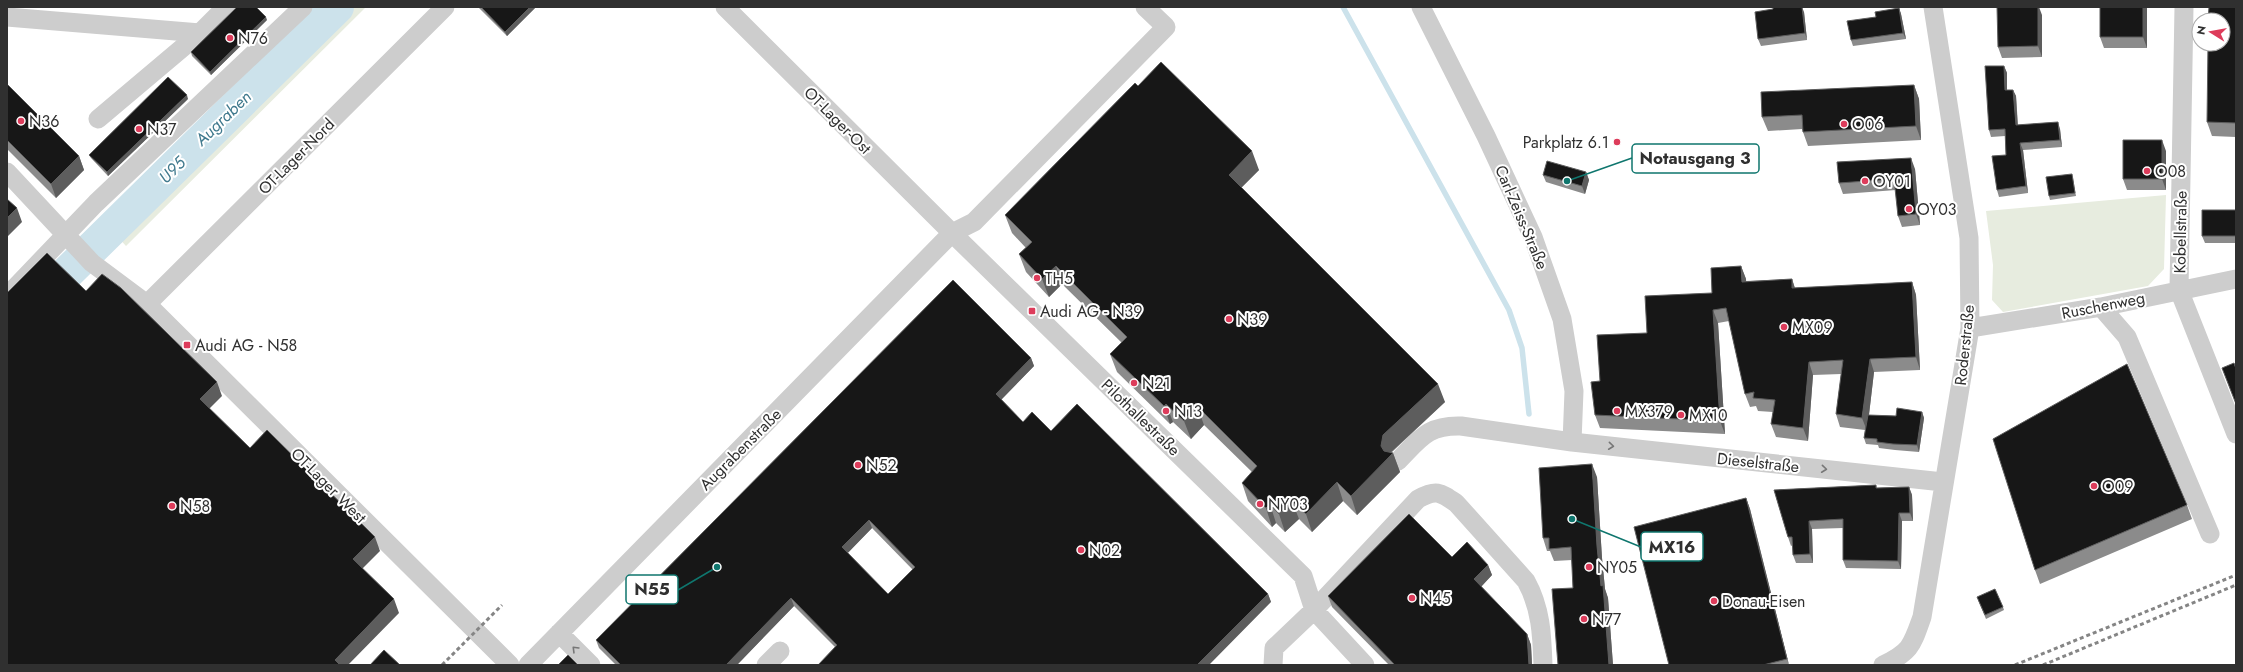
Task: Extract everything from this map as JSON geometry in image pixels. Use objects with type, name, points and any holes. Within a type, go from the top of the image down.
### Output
[{"type":"street","points":[[98,119],[200,33],[226,7]]},
{"type":"street","points":[[7,296],[96,203],[303,7]]},
{"type":"street","name":"OT-Lager-Nord","points":[[148,304],[445,7]]},
{"type":"street","name":"OT-Lager-Ost","points":[[725,7],[952,233]]},
{"type":"street","name":"Augrabenstraße","points":[[528,665],[952,233],[974,222],[1166,27],[1146,7]]},
{"type":"street","name":"Carl-Zeiss-Straße","points":[[1422,7],[1486,136],[1533,237],[1557,304],[1562,319],[1574,390],[1572,442]]},
{"type":"street","name":"Roderstraße","points":[[1883,665],[1902,656],[1914,640],[1922,617],[1943,482],[1970,328],[1969,238],[1934,7]]},
{"type":"street","name":"Kobellstraße","points":[[2179,290],[2184,7]]},
{"type":"street","points":[[7,17],[200,33]]},
{"type":"street","name":"OT-Lager West","points":[[7,172],[92,263],[148,304],[510,665]]},
{"type":"street","name":"Pilothallestraße","points":[[952,233],[1303,576],[1314,610]]},
{"type":"street","name":"Ruschenweg","points":[[1970,328],[2101,307],[2236,279]]},
{"type":"street","points":[[2179,290],[2236,434]]},
{"type":"street","points":[[2101,307],[2127,337],[2210,534]]},
{"type":"street","name":"Dieselstraße","points":[[1398,461],[1422,437],[1438,427],[1461,426],[1572,442],[1943,482]]},
{"type":"street","points":[[1257,665],[1273,657],[1314,610],[1418,499],[1431,492],[1443,494],[1456,503],[1526,580],[1534,595],[1538,610],[1544,665]]},
{"type":"street","points":[[1314,610],[1365,665]]},
{"type":"street","points":[[559,633],[591,665]]},
{"type":"street","points":[[766,665],[780,652]]},
{"type":"shaded area","points":[[319,7],[366,7],[126,246],[116,235],[102,248],[89,234]]},
{"type":"shaded area","points":[[2166,195],[2164,269],[2148,286],[2003,312],[1992,300],[1993,265],[1986,211]]},
{"type":"building","name":"N76","points":[[237,7],[256,7],[266,17],[210,72],[191,52]]},
{"type":"building","points":[[481,7],[530,7],[505,32]]},
{"type":"building","points":[[1773,7],[1802,7],[1805,33],[1758,39],[1755,12],[1773,9]]},
{"type":"building","points":[[1997,7],[2038,7],[2038,46],[1998,47]]},
{"type":"building","points":[[2100,7],[2143,7],[2143,37],[2100,37]]},
{"type":"building","points":[[2209,7],[2236,7],[2236,123],[2207,122],[2208,52],[2231,52],[2231,12],[2209,12]]},
{"type":"building","points":[[1899,8],[1903,33],[1851,40],[1847,21],[1876,17],[1875,12]]},
{"type":"building","name":"N39","points":[[1161,62],[1252,151],[1229,175],[1438,384],[1383,435],[1381,446],[1384,451],[1393,453],[1351,496],[1337,482],[1306,514],[1292,501],[1279,514],[1270,504],[1266,508],[1242,483],[1257,466],[1197,406],[1184,421],[1166,404],[1164,406],[1110,354],[1127,337],[1056,266],[1042,279],[1019,254],[1032,242],[1005,215],[1135,83],[1138,86]]},
{"type":"building","points":[[1985,66],[2004,66],[2005,90],[2013,90],[2016,125],[2058,122],[2060,140],[2020,143],[2026,186],[1997,190],[1992,156],[2006,155],[2005,129],[1989,130]]},
{"type":"building","name":"N37","points":[[168,77],[187,95],[107,172],[89,155]]},
{"type":"building","name":"N36","points":[[7,84],[79,156],[51,184],[7,140]]},
{"type":"building","name":"O06","points":[[1914,85],[1916,126],[1803,132],[1802,115],[1762,117],[1761,92]]},
{"type":"building","name":"O08","points":[[2123,140],[2162,140],[2162,179],[2123,179]]},
{"type":"building","points":[[1911,158],[1916,214],[1898,216],[1894,179],[1839,183],[1837,162]]},
{"type":"building","points":[[1547,161],[1586,172],[1582,186],[1543,175]]},
{"type":"building","points":[[2072,174],[2075,193],[2049,196],[2046,177]]},
{"type":"building","points":[[7,199],[17,208],[7,218]]},
{"type":"building","points":[[2202,210],[2236,210],[2236,236],[2202,236]]},
{"type":"building","name":"N58","points":[[47,253],[86,291],[102,274],[121,288],[217,382],[200,399],[250,448],[267,430],[375,537],[353,559],[394,599],[335,660],[340,665],[7,665],[7,293]]},
{"type":"building","name":"MX09","points":[[1741,266],[1742,282],[1792,279],[1792,288],[1912,282],[1916,357],[1870,359],[1862,418],[1836,414],[1843,360],[1809,362],[1803,428],[1771,424],[1775,400],[1753,398],[1754,392],[1745,394],[1726,308],[1713,310],[1720,421],[1595,415],[1591,382],[1600,381],[1597,335],[1647,333],[1645,296],[1712,293],[1711,268]]},
{"type":"building","points":[[953,280],[1031,358],[996,394],[1023,422],[1032,412],[1051,431],[1077,404],[1268,594],[1197,665],[818,665],[837,645],[791,598],[726,665],[621,665],[596,640]],"holes":[[[869,520],[915,567],[888,594],[842,547]]]},
{"type":"building","points":[[2234,363],[2236,369],[2236,404],[2222,368]]},
{"type":"building","name":"O09","points":[[2127,364],[2187,505],[2035,570],[1993,439]]},
{"type":"building","points":[[1897,408],[1922,412],[1917,445],[1877,442],[1877,439],[1864,438],[1868,415],[1896,416]]},
{"type":"building","points":[[1592,464],[1597,546],[1601,586],[1603,585],[1609,665],[1558,665],[1552,589],[1573,588],[1571,547],[1549,549],[1549,538],[1543,538],[1539,468]]},
{"type":"building","points":[[1876,485],[1876,488],[1909,487],[1910,513],[1899,513],[1898,561],[1843,560],[1843,519],[1809,521],[1810,554],[1793,555],[1792,537],[1788,537],[1774,490]]},
{"type":"building","name":"Donau-Eisen","points":[[1746,498],[1787,659],[1763,665],[1669,665],[1634,527]]},
{"type":"building","name":"N45","points":[[1409,514],[1452,557],[1467,542],[1488,565],[1474,579],[1527,634],[1529,665],[1395,665],[1328,596]]},
{"type":"building","points":[[1995,589],[2003,607],[1985,615],[1977,597]]},
{"type":"building","points":[[384,650],[400,665],[370,665]]},
{"type":"building","points":[[568,655],[578,665],[558,665]]},
{"type":"waterway","name":"Augraben","points":[[92,245],[337,7]]},
{"type":"waterway","name":"Augraben","points":[[7,332],[337,7]]},
{"type":"waterway","points":[[1343,7],[1509,310],[1522,348],[1529,414]]},
{"type":"railway","points":[[2015,665],[2236,575]]},
{"type":"railway","points":[[2043,665],[2236,585]]},
{"type":"railway","points":[[442,665],[502,605]]},
{"type":"place","name":"N76","points":[[230,38]]},
{"type":"place","name":"N36","points":[[21,121]]},
{"type":"place","name":"O06","points":[[1844,124]]},
{"type":"place","name":"N37","points":[[139,129]]},
{"type":"place","name":"Parkplatz 6.1","points":[[1617,142]]},
{"type":"place","name":"O08","points":[[2147,171]]},
{"type":"place","name":"Notausgang 3","points":[[1567,181]]},
{"type":"place","name":"OY01","points":[[1865,181]]},
{"type":"place","name":"OY03","points":[[1909,209]]},
{"type":"place","name":"TH5","points":[[1037,278]]},
{"type":"place","name":"Audi AG - N39","points":[[1032,311]]},
{"type":"place","name":"N39","points":[[1229,319]]},
{"type":"place","name":"MX09","points":[[1784,327]]},
{"type":"place","name":"Audi AG - N58","points":[[187,345]]},
{"type":"place","name":"N21","points":[[1134,383]]},
{"type":"place","name":"N13","points":[[1166,411]]},
{"type":"place","name":"MX379","points":[[1617,411]]},
{"type":"place","name":"MX10","points":[[1681,415]]},
{"type":"place","name":"N52","points":[[858,465]]},
{"type":"place","name":"O09","points":[[2094,486]]},
{"type":"place","name":"NY03","points":[[1260,504]]},
{"type":"place","name":"N58","points":[[172,506]]},
{"type":"place","name":"MX16","points":[[1572,519]]},
{"type":"place","name":"N02","points":[[1081,550]]},
{"type":"place","name":"N55","points":[[717,567]]},
{"type":"place","name":"NY05","points":[[1589,567]]},
{"type":"place","name":"N45","points":[[1412,598]]},
{"type":"place","name":"Donau-Eisen","points":[[1714,601]]},
{"type":"place","name":"N77","points":[[1584,619]]},
{"type":"water label","name":"U95","points":[[172,170]]}]
